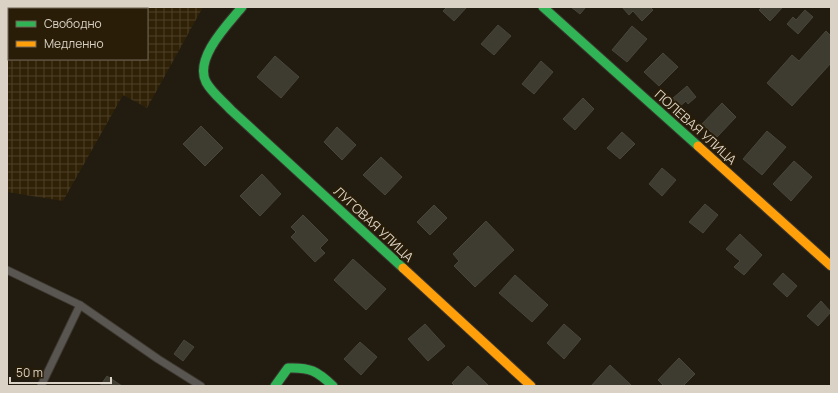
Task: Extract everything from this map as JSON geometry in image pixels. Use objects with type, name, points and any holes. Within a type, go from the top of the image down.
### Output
[{"type":"street","name":"ЛУГОВАЯ УЛИЦА","points":[[242,7],[211,49],[204,65],[204,77],[210,88],[231,110],[531,386]]},
{"type":"street","name":"ПОЛЕВАЯ УЛИЦА","points":[[543,7],[831,266]]},
{"type":"street","points":[[275,386],[288,368],[303,367],[317,370],[333,386]]},
{"type":"lane","points":[[7,270],[80,305],[158,359],[201,386]]},
{"type":"lane","points":[[41,386],[80,305]]},
{"type":"shaded area","points":[[7,7],[203,7],[147,108],[123,95],[63,201],[7,192]]},
{"type":"building","points":[[447,7],[467,7],[454,21],[443,11]]},
{"type":"building","points":[[571,7],[586,7],[580,14]]},
{"type":"building","points":[[622,7],[650,7],[653,10],[642,21],[633,11],[629,15]]},
{"type":"building","points":[[762,7],[783,7],[770,21],[759,10]]},
{"type":"building","points":[[805,10],[813,17],[798,34],[787,24],[793,17],[796,20]]},
{"type":"building","points":[[498,25],[511,36],[494,55],[481,44]]},
{"type":"building","points":[[632,26],[647,39],[627,62],[612,50]]},
{"type":"building","points":[[826,31],[831,36],[831,63],[792,106],[767,83],[792,55],[799,61]]},
{"type":"building","points":[[663,53],[678,67],[659,86],[644,72]]},
{"type":"building","points":[[275,56],[299,77],[281,98],[257,77]]},
{"type":"building","points":[[541,61],[553,72],[534,94],[522,84]]},
{"type":"building","points":[[687,86],[696,97],[688,104],[686,101],[679,107],[672,99]]},
{"type":"building","points":[[583,98],[594,109],[575,130],[563,119]]},
{"type":"building","points":[[722,103],[736,117],[717,137],[702,124]]},
{"type":"building","points":[[201,126],[223,148],[205,166],[183,144]]},
{"type":"building","points":[[337,127],[356,145],[342,160],[324,142]]},
{"type":"building","points":[[767,131],[786,147],[762,175],[743,159]]},
{"type":"building","points":[[622,132],[635,144],[620,159],[607,148]]},
{"type":"building","points":[[381,157],[402,177],[385,195],[363,175]]},
{"type":"building","points":[[794,161],[812,177],[791,201],[773,184]]},
{"type":"building","points":[[662,168],[676,180],[662,196],[649,184]]},
{"type":"building","points":[[262,174],[281,194],[260,216],[240,196]]},
{"type":"building","points":[[705,204],[718,215],[703,233],[689,222]]},
{"type":"building","points":[[434,205],[447,218],[430,235],[417,222]]},
{"type":"building","points":[[303,215],[328,240],[320,248],[325,253],[315,262],[291,237],[296,232],[291,227]]},
{"type":"building","points":[[486,221],[514,250],[475,287],[454,266],[459,261],[453,254]]},
{"type":"building","points":[[740,234],[762,255],[744,275],[734,267],[740,261],[726,249]]},
{"type":"building","points":[[353,259],[386,289],[366,310],[334,280]]},
{"type":"building","points":[[783,273],[797,286],[787,297],[773,284]]},
{"type":"building","points":[[515,275],[548,305],[532,322],[499,293]]},
{"type":"building","points":[[821,301],[831,312],[818,326],[807,316]]},
{"type":"building","points":[[425,324],[445,346],[428,361],[408,339]]},
{"type":"building","points":[[564,324],[581,339],[564,359],[547,343]]},
{"type":"building","points":[[184,340],[194,347],[183,361],[174,354]]},
{"type":"building","points":[[360,342],[377,357],[361,375],[344,359]]},
{"type":"building","points":[[679,358],[695,374],[683,386],[664,386],[658,380]]},
{"type":"building","points":[[610,365],[631,385],[630,386],[591,386]]},
{"type":"building","points":[[468,366],[489,386],[455,386],[452,383]]},
{"type":"building","points":[[107,376],[122,386],[100,386]]},
{"type":"traffic: fast","points":[[242,7],[221,32],[208,52],[204,73],[208,86],[231,110],[403,268]]},
{"type":"traffic: fast","points":[[543,7],[698,146]]},
{"type":"traffic: fast","points":[[275,386],[288,368],[308,369],[318,373],[333,386]]},
{"type":"traffic: slow","points":[[698,146],[831,266]]},
{"type":"traffic: slow","points":[[403,268],[531,386]]}]
